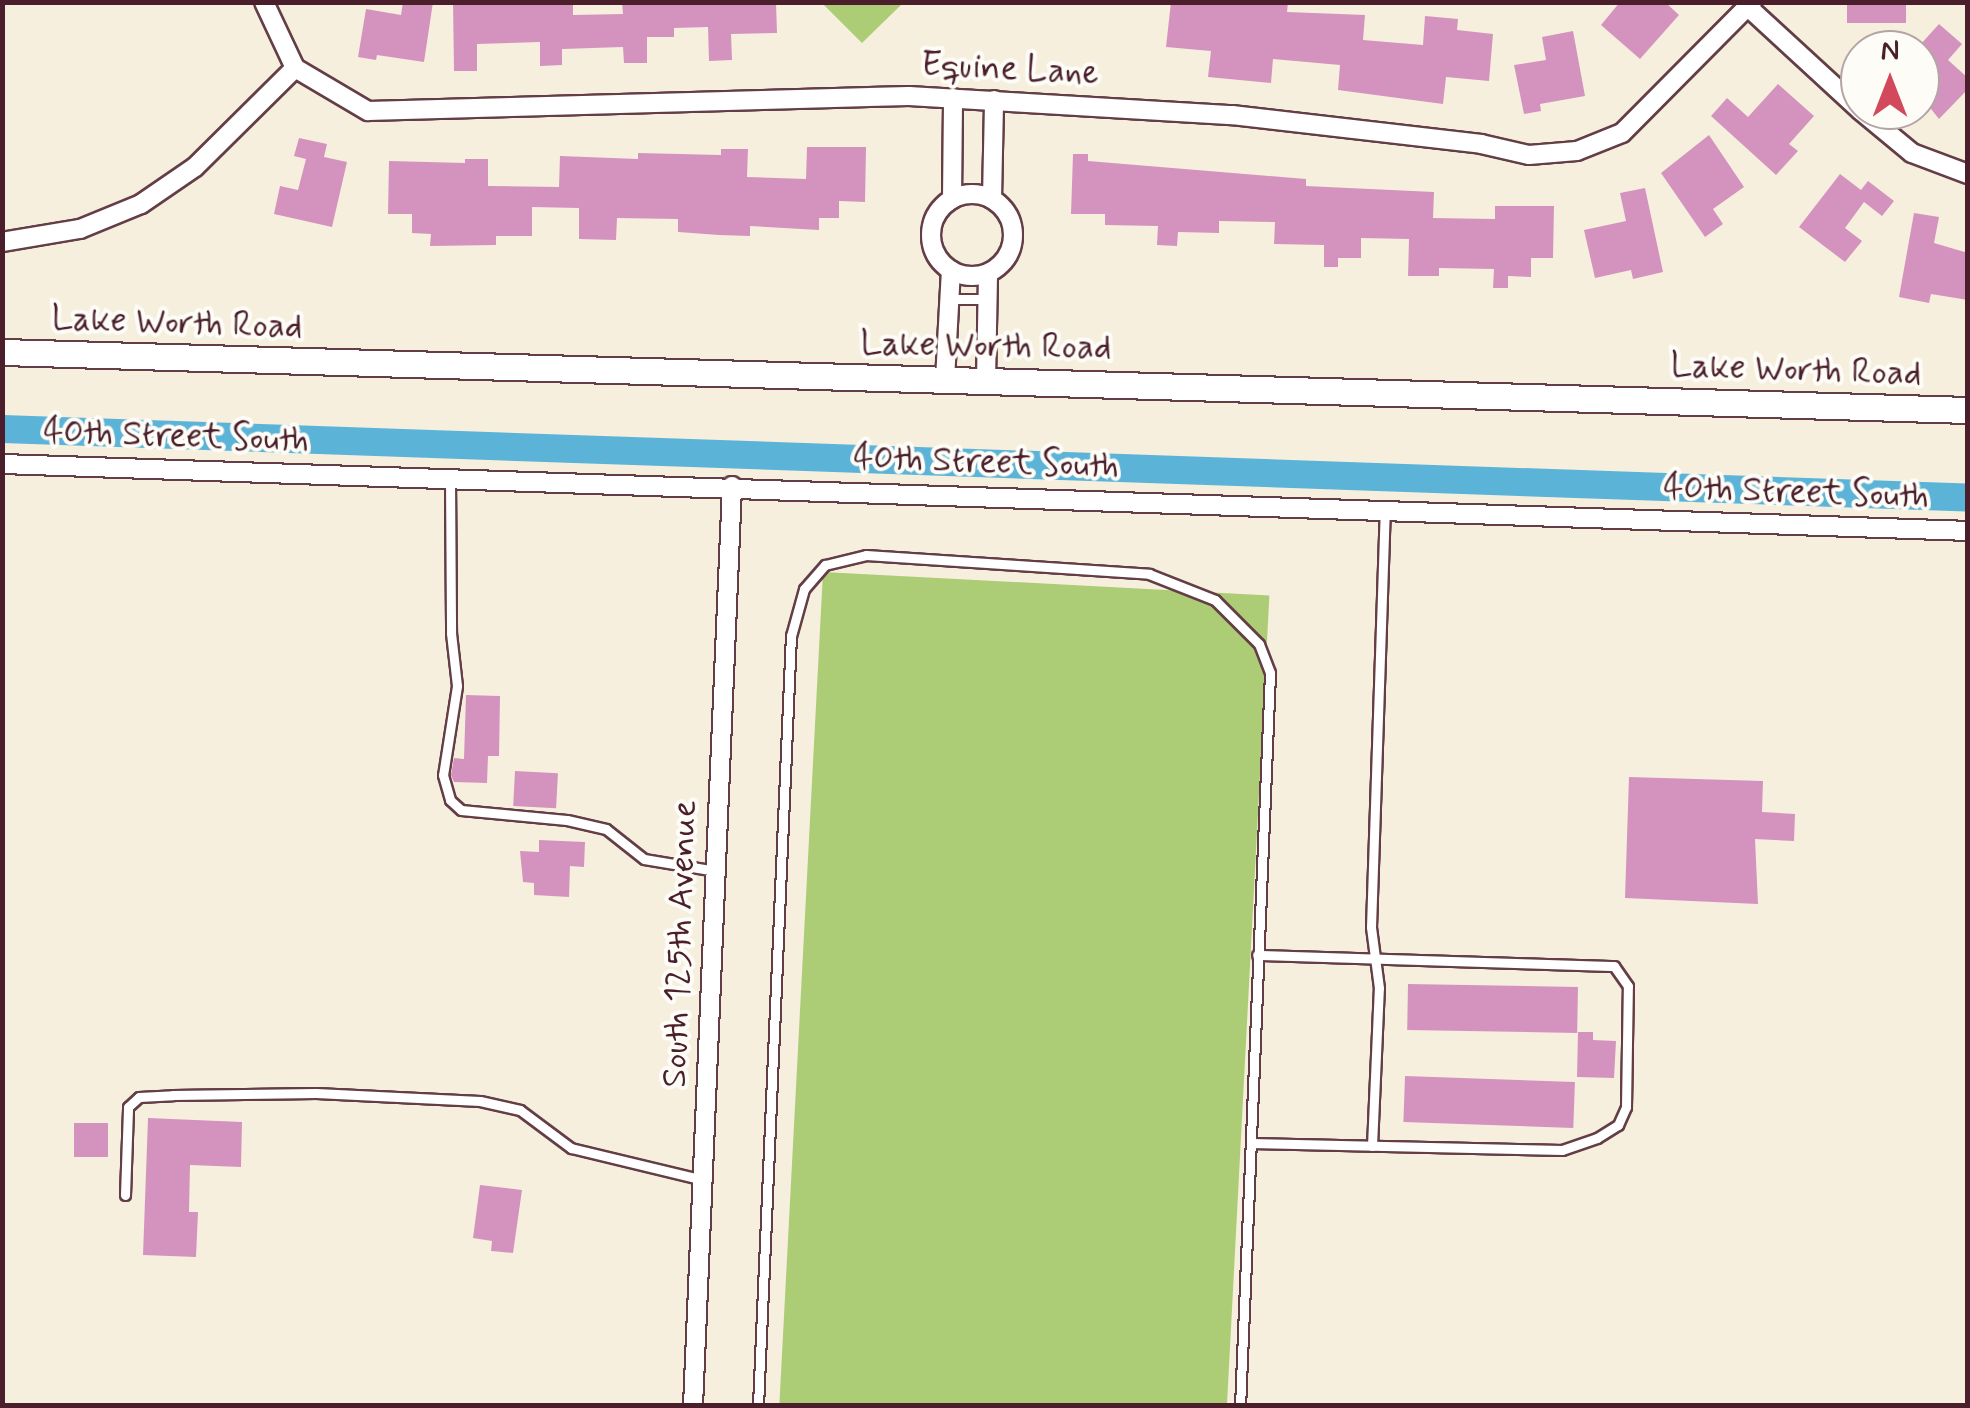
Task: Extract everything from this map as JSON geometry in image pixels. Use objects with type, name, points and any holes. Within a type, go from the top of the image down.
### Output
[{"type":"street","points":[[2,242],[80,230],[141,204],[195,167],[295,68],[264,2]]},
{"type":"street","name":"Equine Lane","points":[[295,68],[368,111],[953,98],[1232,115],[1482,144],[1529,156],[1577,152],[1622,133],[1750,5],[1840,91]]},
{"type":"street","points":[[952,199],[953,98]]},
{"type":"street","points":[[992,199],[994,100]]},
{"type":"street","name":"Equine Lane","points":[[1884,130],[1912,153],[1968,174]]},
{"type":"street","points":[[965,194],[992,199],[1010,218],[1013,231],[1008,256],[988,273],[963,275],[951,270],[933,248],[934,220],[952,199],[965,194]]},
{"type":"street","points":[[945,380],[951,270]]},
{"type":"street","points":[[986,380],[988,273]]},
{"type":"street","name":"Lake Worth Road","points":[[2,352],[1968,410]]},
{"type":"street","name":"40th Street South","points":[[2,464],[1968,531]]},
{"type":"street","name":"South 125th Avenue","points":[[694,1406],[732,486]]},
{"type":"lane","points":[[950,299],[988,299]]},
{"type":"lane","points":[[450,477],[451,632],[457,686],[443,775],[450,800],[461,810],[568,820],[606,829],[644,860],[716,870]]},
{"type":"lane","points":[[1372,1146],[1379,988],[1371,927],[1386,510]]},
{"type":"lane","points":[[758,1406],[790,636],[804,589],[825,564],[866,554],[1149,574],[1215,600],[1242,622],[1259,644],[1270,672],[1240,1406]]},
{"type":"lane","points":[[1250,1142],[1562,1150],[1597,1138],[1618,1124],[1626,1107],[1628,986],[1614,966],[1257,955]]},
{"type":"lane","points":[[125,1195],[128,1107],[139,1097],[173,1094],[316,1093],[480,1101],[520,1110],[572,1148],[703,1180]]},
{"type":"green space","points":[[822,3],[903,3],[862,43]]},
{"type":"green space","points":[[823,572],[1269,595],[1227,1406],[779,1406]]},
{"type":"water","points":[[3,415],[1967,484],[1966,512],[2,443]]},
{"type":"building","points":[[403,2],[433,2],[424,62],[377,55],[376,60],[358,57],[366,9],[401,15]]},
{"type":"building","points":[[453,2],[573,2],[573,15],[623,14],[622,2],[776,2],[777,33],[731,34],[732,60],[709,61],[708,27],[674,28],[674,37],[647,37],[647,63],[624,63],[623,47],[562,49],[562,65],[540,66],[540,42],[477,44],[477,71],[454,71]]},
{"type":"building","points":[[1171,2],[1288,2],[1287,12],[1365,15],[1363,40],[1423,45],[1425,16],[1458,19],[1457,30],[1493,34],[1489,81],[1446,77],[1443,104],[1338,90],[1340,65],[1273,59],[1271,83],[1208,77],[1211,51],[1166,47]]},
{"type":"building","points":[[1620,2],[1665,2],[1679,15],[1640,59],[1601,25]]},
{"type":"building","points":[[1847,2],[1906,2],[1906,23],[1847,23]]},
{"type":"building","points":[[1939,24],[1962,44],[1948,60],[1968,78],[1968,89],[1940,118],[1940,30],[1934,30]]},
{"type":"building","points":[[1573,31],[1585,96],[1540,104],[1541,111],[1524,114],[1514,65],[1546,60],[1542,37]]},
{"type":"building","points":[[1778,84],[1814,116],[1789,144],[1798,151],[1776,175],[1711,116],[1727,98],[1748,117]]},
{"type":"building","points":[[1709,135],[1744,187],[1713,209],[1723,224],[1705,237],[1661,173]]},
{"type":"building","points":[[299,138],[327,144],[324,157],[347,162],[332,227],[274,214],[280,186],[298,190],[306,159],[294,156]]},
{"type":"building","points":[[807,147],[866,147],[865,202],[839,201],[839,218],[819,218],[819,230],[750,226],[750,236],[719,235],[678,232],[678,219],[617,218],[616,240],[579,239],[579,208],[532,207],[532,236],[496,236],[496,245],[430,246],[431,234],[412,233],[412,214],[388,214],[389,161],[465,163],[465,159],[488,159],[488,186],[559,187],[560,156],[638,159],[638,153],[721,155],[721,149],[748,149],[747,177],[806,179]]},
{"type":"building","points":[[1073,154],[1088,154],[1088,161],[1306,179],[1306,186],[1434,192],[1433,218],[1495,219],[1495,206],[1554,206],[1553,258],[1531,258],[1531,277],[1508,276],[1508,288],[1493,288],[1494,269],[1439,268],[1439,276],[1408,276],[1409,239],[1361,238],[1361,258],[1338,258],[1338,267],[1324,267],[1324,245],[1274,244],[1275,222],[1219,221],[1219,233],[1178,232],[1177,246],[1157,245],[1158,226],[1105,225],[1105,214],[1071,214]]},
{"type":"building","points":[[1840,174],[1861,190],[1868,181],[1894,201],[1882,216],[1864,202],[1845,228],[1862,241],[1845,262],[1799,227]]},
{"type":"building","points":[[1645,188],[1663,272],[1633,279],[1631,270],[1595,278],[1584,230],[1626,221],[1620,193]]},
{"type":"building","points":[[1914,213],[1939,217],[1934,243],[1968,253],[1968,300],[1931,294],[1929,303],[1899,297]]},
{"type":"building","points":[[466,695],[500,696],[499,756],[488,756],[487,783],[454,782],[451,775],[454,758],[464,759]]},
{"type":"building","points":[[515,771],[558,773],[556,808],[513,806]]},
{"type":"building","points":[[1629,777],[1763,781],[1762,812],[1795,814],[1794,841],[1755,839],[1758,904],[1625,898]]},
{"type":"building","points":[[539,840],[585,842],[584,867],[570,866],[569,897],[534,895],[534,883],[523,882],[520,851],[539,852]]},
{"type":"building","points":[[1408,984],[1578,987],[1577,1033],[1407,1030]]},
{"type":"building","points":[[1578,1032],[1593,1032],[1593,1040],[1616,1041],[1614,1078],[1577,1077]]},
{"type":"building","points":[[1405,1076],[1575,1082],[1573,1128],[1403,1122]]},
{"type":"building","points":[[148,1118],[242,1122],[241,1167],[190,1165],[189,1212],[198,1212],[196,1257],[143,1255]]},
{"type":"building","points":[[74,1123],[108,1123],[108,1157],[74,1157]]},
{"type":"building","points":[[480,1185],[522,1190],[513,1253],[491,1251],[492,1241],[473,1238]]}]
